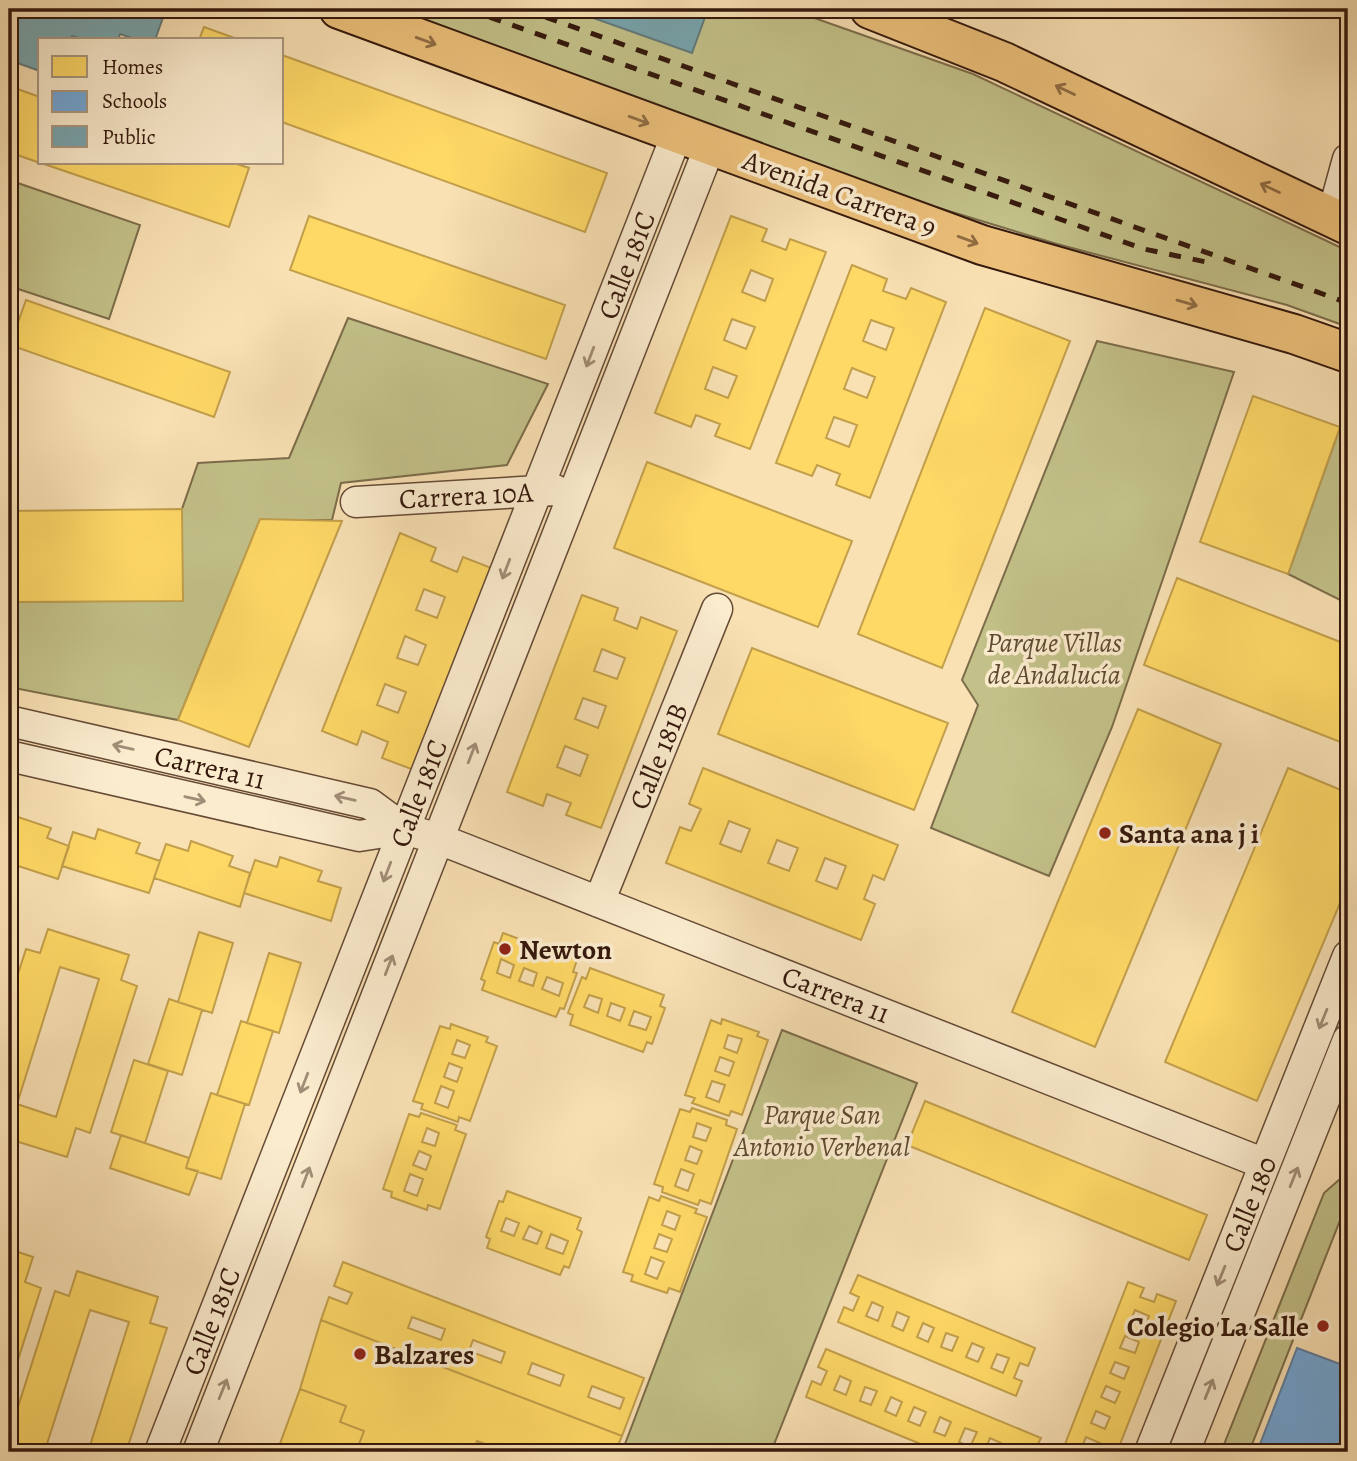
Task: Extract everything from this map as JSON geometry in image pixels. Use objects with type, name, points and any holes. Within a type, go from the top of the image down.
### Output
[{"type":"main road","name":"Avenida Carrera 9","points":[[339,9],[982,245],[1285,331],[1348,353]]},
{"type":"main road","points":[[870,9],[1004,62],[1340,221]]},
{"type":"street","name":"Calle 181C","points":[[198,1452],[575,488],[693,140]]},
{"type":"street","name":"Calle 181C","points":[[160,1452],[537,491],[693,140]]},
{"type":"street","points":[[1340,221],[1348,159]]},
{"type":"street","name":"Carrera 10A","points":[[356,502],[575,488]]},
{"type":"street","name":"Calle 181B","points":[[600,902],[717,609]]},
{"type":"street","name":"Carrera 11","points":[[9,721],[370,804],[404,829],[439,839],[1265,1164]]},
{"type":"street","name":"Carrera 11","points":[[9,756],[359,836],[404,829]]},
{"type":"street","name":"Calle 180","points":[[1150,1452],[1348,956]]},
{"type":"street","name":"Calle 180","points":[[1184,1452],[1336,1091],[1348,1040]]},
{"type":"green space","points":[[395,9],[789,9],[973,74],[1348,251],[1348,327],[1287,305],[1057,244],[926,204]]},
{"type":"green space","points":[[9,180],[140,225],[109,319],[9,286]]},
{"type":"green space","points":[[348,318],[548,384],[507,465],[341,483],[332,520],[260,520],[178,720],[9,687],[9,602],[182,600],[182,509],[198,463],[289,458]]},
{"type":"green space","name":"Parque Villas de Andalucía","points":[[1097,341],[1234,372],[1112,727],[1049,876],[931,828],[978,705],[962,680]]},
{"type":"green space","points":[[1340,427],[1348,430],[1348,604],[1288,574]]},
{"type":"green space","points":[[1348,982],[1348,1012],[1173,1452],[1161,1452]]},
{"type":"green space","name":"Parque San Antonio Verbenal","points":[[782,1030],[917,1083],[771,1452],[622,1452]]},
{"type":"green space","points":[[1348,1172],[1348,1200],[1249,1452],[1221,1452],[1324,1193]]},
{"type":"building: Homes","points":[[204,27],[234,38],[200,38]]},
{"type":"building: Homes","points":[[284,56],[607,173],[585,232],[284,123]]},
{"type":"building: Homes","points":[[9,86],[38,96],[38,162],[9,152]]},
{"type":"building: Homes","points":[[44,164],[237,164],[249,168],[229,227]]},
{"type":"building: Homes","points":[[309,216],[565,305],[546,359],[290,270]]},
{"type":"building: Homes","points":[[731,216],[767,229],[762,241],[786,250],[790,239],[826,252],[750,449],[715,436],[720,424],[696,415],[691,427],[655,413]],"holes":[[[751,270],[773,279],[765,301],[742,292]],[[732,319],[755,327],[746,349],[724,340]],[[713,367],[737,376],[728,398],[705,389]]]},
{"type":"building: Homes","points":[[852,265],[887,279],[883,291],[906,299],[911,288],[946,302],[870,498],[836,485],[840,474],[817,465],[812,476],[776,463]],"holes":[[[871,320],[894,328],[886,350],[863,341]],[[852,368],[875,377],[867,398],[844,389]],[[834,417],[857,425],[849,447],[826,438]]]},
{"type":"building: Homes","points":[[26,300],[230,372],[214,417],[10,345]]},
{"type":"building: Homes","points":[[985,308],[1070,341],[942,668],[858,634]]},
{"type":"building: Homes","points":[[1253,396],[1340,427],[1288,574],[1200,542]]},
{"type":"building: Homes","points":[[647,462],[852,541],[818,627],[614,548]]},
{"type":"building: Homes","points":[[182,509],[183,601],[9,602],[9,511]]},
{"type":"building: Homes","points":[[260,519],[342,521],[249,747],[178,720]]},
{"type":"building: Homes","points":[[400,533],[436,548],[431,561],[457,572],[463,557],[494,569],[414,770],[382,758],[388,742],[362,731],[357,745],[322,731]],"holes":[[[424,589],[445,597],[437,618],[416,610]],[[405,636],[426,645],[418,665],[397,658]],[[385,684],[406,692],[398,713],[377,705]]]},
{"type":"building: Homes","points":[[1177,578],[1348,645],[1348,745],[1144,665]]},
{"type":"building: Homes","points":[[582,595],[618,608],[614,620],[637,629],[641,617],[677,631],[601,828],[566,815],[571,803],[547,794],[543,806],[507,792]],"holes":[[[602,649],[625,658],[617,679],[594,671]],[[583,698],[606,706],[598,728],[575,719]],[[565,746],[588,755],[580,776],[557,767]]]},
{"type":"building: Homes","points":[[752,648],[948,723],[914,810],[718,734]]},
{"type":"building: Homes","points":[[1138,709],[1221,744],[1095,1047],[1012,1012]]},
{"type":"building: Homes","points":[[703,768],[898,845],[884,880],[873,875],[864,899],[875,904],[861,940],[666,863],[680,827],[691,831],[701,809],[689,804]],"holes":[[[729,821],[750,829],[741,852],[720,844]],[[777,840],[798,848],[789,871],[768,863]],[[825,858],[846,866],[837,889],[816,881]]]},
{"type":"building: Homes","points":[[1288,768],[1348,793],[1348,884],[1257,1101],[1165,1062]]},
{"type":"building: Homes","points":[[9,814],[51,828],[47,838],[69,846],[58,879],[9,863]]},
{"type":"building: Homes","points":[[98,829],[140,843],[136,853],[160,861],[149,893],[62,866],[73,832],[95,839]]},
{"type":"building: Homes","points":[[191,841],[233,856],[229,866],[250,873],[240,907],[154,878],[166,844],[188,851]]},
{"type":"building: Homes","points":[[280,857],[322,871],[318,881],[341,888],[331,921],[244,893],[255,860],[277,867]]},
{"type":"building: Homes","points":[[48,929],[129,955],[121,980],[137,986],[90,1133],[76,1128],[67,1157],[9,1139],[9,1002],[26,949],[40,953]],"holes":[[[60,967],[99,979],[56,1117],[17,1104]]]},
{"type":"building: Homes","points":[[199,932],[233,943],[212,1013],[178,1002]]},
{"type":"building: Homes","points":[[503,933],[577,960],[573,972],[577,973],[564,1009],[560,1008],[556,1017],[482,990],[485,981],[481,979],[494,942],[499,944]],"holes":[[[501,959],[514,965],[510,978],[497,973]],[[524,968],[537,973],[533,986],[519,981]],[[547,977],[563,983],[559,996],[542,989]]]},
{"type":"building: Homes","points":[[269,953],[301,963],[279,1033],[247,1023]]},
{"type":"building: Homes","points":[[590,968],[664,995],[660,1006],[665,1008],[652,1044],[647,1042],[643,1052],[570,1025],[573,1015],[568,1013],[582,977],[586,979]],"holes":[[[589,995],[602,999],[598,1013],[584,1007]],[[611,1003],[625,1008],[620,1021],[607,1016]],[[634,1011],[651,1017],[646,1030],[629,1025]]]},
{"type":"building: Homes","points":[[169,999],[202,1010],[182,1075],[148,1064]]},
{"type":"building: Homes","points":[[722,1019],[759,1032],[757,1036],[768,1040],[742,1115],[731,1111],[729,1116],[692,1103],[695,1098],[685,1095],[711,1020],[721,1024]],"holes":[[[728,1035],[742,1039],[737,1053],[724,1048]],[[720,1057],[734,1062],[729,1076],[715,1071]],[[712,1081],[725,1085],[719,1102],[706,1097]]]},
{"type":"building: Homes","points":[[241,1021],[273,1031],[249,1105],[217,1095]]},
{"type":"building: Homes","points":[[451,1024],[488,1037],[486,1042],[497,1046],[470,1121],[459,1117],[458,1122],[421,1109],[423,1104],[413,1101],[440,1026],[450,1029]],"holes":[[[457,1040],[470,1045],[465,1058],[452,1054]],[[449,1063],[462,1068],[457,1082],[444,1077]],[[441,1086],[454,1091],[448,1108],[435,1103]]]},
{"type":"building: Homes","points":[[134,1060],[168,1071],[145,1143],[111,1132]]},
{"type":"building: Homes","points":[[211,1093],[245,1104],[221,1179],[186,1168]]},
{"type":"building: Homes","points":[[925,1101],[1207,1215],[1189,1260],[907,1145]]},
{"type":"building: Homes","points":[[692,1108],[727,1120],[726,1125],[737,1129],[711,1204],[700,1200],[698,1205],[662,1192],[663,1187],[654,1184],[680,1109],[690,1112]],"holes":[[[697,1123],[711,1128],[706,1141],[693,1137]],[[690,1146],[702,1151],[697,1164],[685,1160]],[[681,1169],[694,1174],[688,1191],[675,1186]]]},
{"type":"building: Homes","points":[[421,1113],[457,1125],[455,1130],[466,1134],[440,1209],[428,1205],[427,1210],[391,1197],[392,1192],[383,1189],[409,1114],[419,1117]],"holes":[[[427,1128],[439,1133],[435,1146],[422,1142]],[[419,1151],[431,1156],[426,1170],[413,1165]],[[410,1174],[423,1179],[417,1196],[404,1191]]]},
{"type":"building: Homes","points":[[121,1135],[189,1158],[186,1168],[198,1171],[189,1195],[110,1168]]},
{"type":"building: Homes","points":[[507,1191],[581,1218],[577,1229],[582,1232],[569,1268],[564,1266],[560,1275],[487,1248],[490,1239],[486,1237],[499,1201],[503,1202]],"holes":[[[506,1218],[519,1223],[514,1236],[501,1231]],[[529,1226],[542,1232],[537,1244],[523,1239]],[[551,1234],[568,1241],[563,1254],[546,1248]]]},
{"type":"building: Homes","points":[[661,1196],[697,1209],[695,1213],[707,1217],[680,1292],[669,1288],[667,1293],[631,1281],[633,1275],[623,1272],[649,1197],[659,1201]],"holes":[[[667,1211],[680,1216],[675,1230],[662,1225]],[[659,1234],[672,1239],[667,1252],[654,1248]],[[651,1257],[664,1262],[657,1279],[645,1274]]]},
{"type":"building: Homes","points":[[9,1249],[33,1257],[25,1282],[41,1288],[9,1388]]},
{"type":"building: Homes","points":[[343,1262],[644,1378],[622,1436],[321,1320],[329,1297],[347,1304],[352,1293],[334,1286]],"holes":[[[412,1317],[445,1329],[441,1340],[408,1328]],[[473,1340],[505,1352],[501,1363],[469,1351]],[[532,1363],[564,1375],[560,1386],[528,1374]],[[592,1386],[624,1398],[620,1409],[588,1397]]]},
{"type":"building: Homes","points":[[77,1271],[158,1297],[150,1323],[167,1328],[126,1452],[88,1452],[129,1322],[90,1310],[46,1447],[64,1452],[18,1452],[20,1446],[9,1442],[9,1435],[55,1291],[69,1296]]},
{"type":"building: Homes","points":[[858,1275],[1035,1348],[1028,1366],[1020,1363],[1014,1378],[1022,1381],[1016,1396],[838,1322],[844,1307],[853,1311],[859,1297],[850,1293]],"holes":[[[872,1302],[883,1307],[878,1321],[866,1316]],[[897,1312],[909,1317],[903,1331],[892,1326]],[[923,1323],[934,1328],[928,1342],[917,1337]],[[946,1333],[958,1337],[952,1351],[941,1347]],[[972,1343],[984,1348],[978,1362],[966,1357]],[[997,1354],[1009,1358],[1003,1373],[991,1368]]]},
{"type":"building: Homes","points":[[1128,1282],[1144,1288],[1140,1297],[1154,1302],[1157,1294],[1176,1301],[1117,1452],[1096,1452],[1100,1443],[1086,1437],[1081,1449],[1090,1452],[1062,1452]],"holes":[[[1135,1310],[1149,1316],[1145,1327],[1130,1322]],[[1125,1336],[1139,1342],[1135,1353],[1120,1348]],[[1115,1362],[1129,1367],[1124,1379],[1110,1373]],[[1106,1386],[1120,1392],[1115,1403],[1101,1397]],[[1096,1411],[1110,1417],[1105,1429],[1091,1423]]]},
{"type":"building: Homes","name":"Balzares","points":[[321,1320],[622,1436],[615,1452],[507,1452],[477,1441],[473,1452],[356,1452],[364,1431],[340,1422],[346,1406],[300,1389]]},
{"type":"building: Homes","points":[[826,1349],[1041,1438],[1034,1452],[998,1452],[1001,1443],[990,1438],[984,1452],[940,1452],[806,1397],[812,1381],[821,1385],[827,1371],[818,1367]],"holes":[[[840,1376],[851,1381],[846,1395],[834,1390]],[[865,1387],[877,1391],[871,1405],[860,1401]],[[891,1397],[902,1402],[896,1416],[885,1411]],[[914,1407],[926,1412],[920,1426],[908,1421]],[[940,1417],[951,1422],[945,1436],[934,1432]],[[965,1428],[977,1432],[970,1447],[959,1442]]]},
{"type":"building: Homes","points":[[300,1389],[346,1406],[340,1422],[364,1431],[356,1452],[277,1452]]},
{"type":"building: Homes","points":[[477,1441],[507,1452],[473,1452]]},
{"type":"building: Schools","points":[[1297,1348],[1348,1367],[1348,1434],[1341,1452],[1257,1452]]},
{"type":"building: Public","points":[[9,9],[166,9],[156,38],[132,38],[120,34],[119,38],[38,38],[38,70],[9,60]]},
{"type":"building: Public","points":[[568,9],[708,9],[692,53]]},
{"type":"railway","points":[[467,9],[1144,249],[1216,264]]},
{"type":"railway","points":[[523,9],[1348,303]]},
{"type":"place","name":"Santa ana j i","points":[[1105,833]]},
{"type":"place","name":"Newton","points":[[505,949]]},
{"type":"place","name":"Colegio La Salle","points":[[1323,1326]]},
{"type":"place","name":"Balzares","points":[[360,1354]]}]
